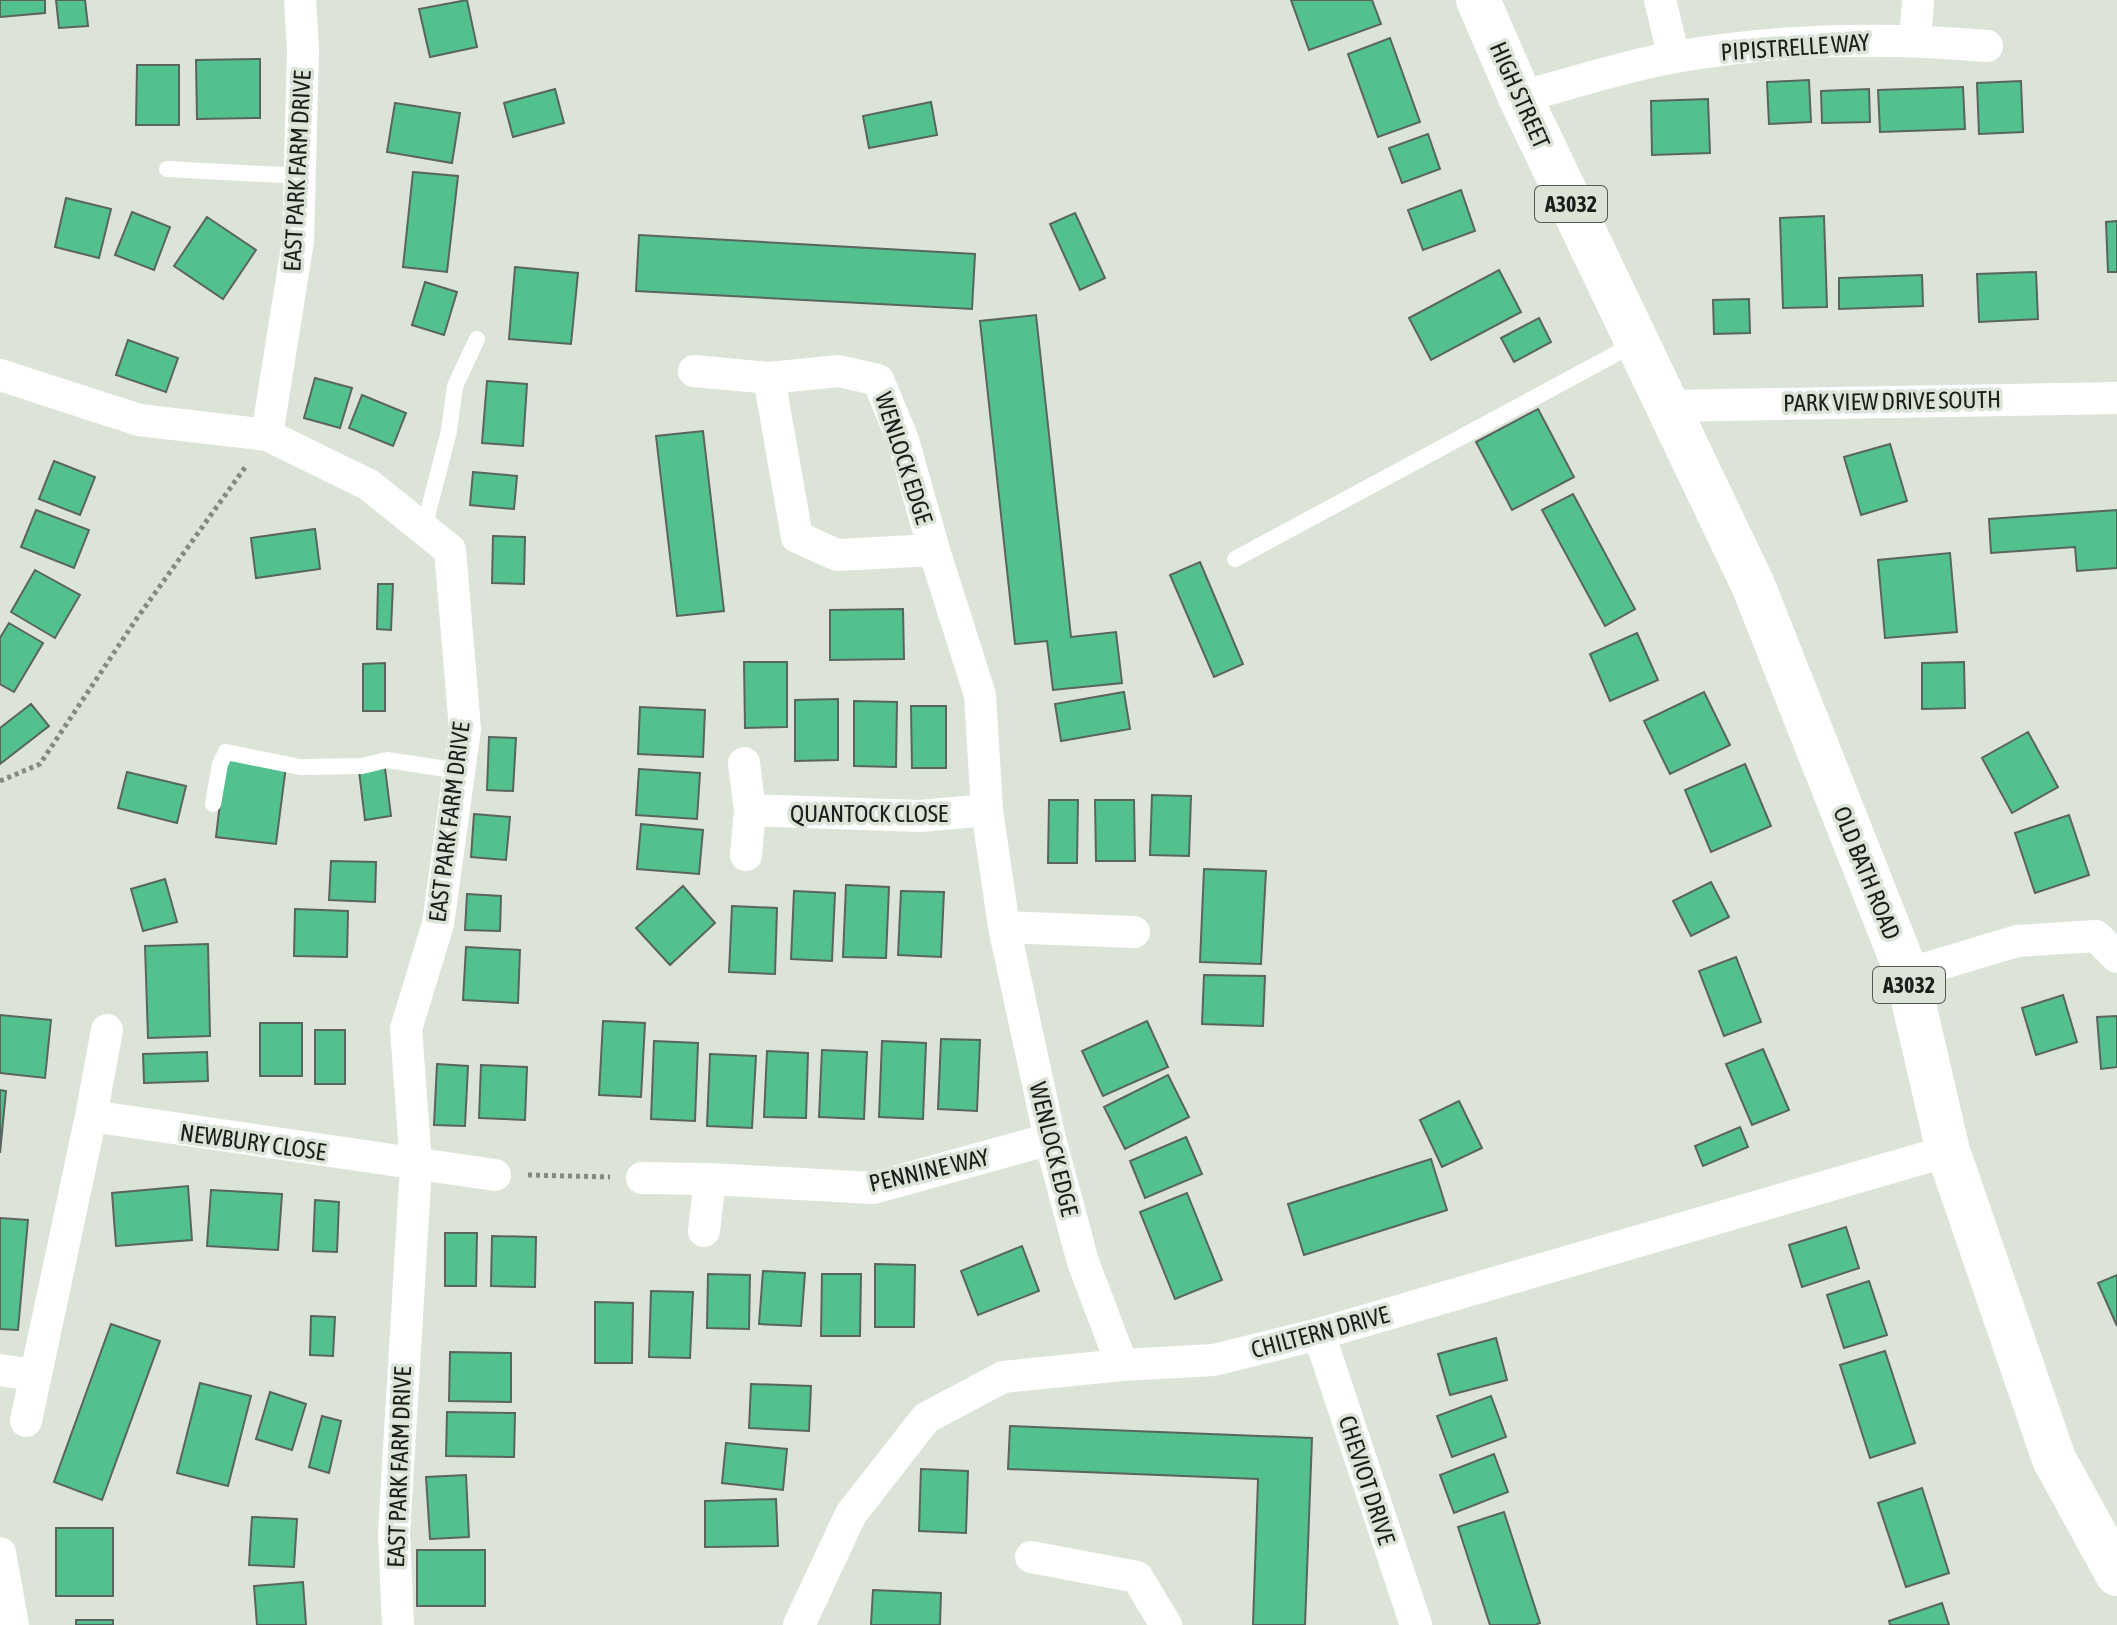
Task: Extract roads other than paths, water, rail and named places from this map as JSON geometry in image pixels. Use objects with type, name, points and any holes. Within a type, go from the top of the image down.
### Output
[{"type":"main road","name":"HIGH STREET","points":[[1478,0],[1520,97],[1668,406]]},
{"type":"main road","name":"OLD BATH ROAD","points":[[1668,406],[1753,585],[1907,974],[1948,1151],[2054,1459],[2117,1574]]},
{"type":"street","name":"EAST PARK FARM DRIVE","points":[[267,435],[298,241],[300,0]]},
{"type":"street","points":[[1660,0],[1674,57]]},
{"type":"street","points":[[1915,40],[1918,2]]},
{"type":"street","name":"PIPISTRELLE WAY","points":[[1520,97],[1674,57],[1823,42],[1915,40],[1987,46]]},
{"type":"street","name":"WENLOCK EDGE","points":[[694,371],[769,378],[839,371],[878,380],[903,440],[980,695],[987,810],[1004,927],[1050,1139],[1083,1262],[1122,1365]]},
{"type":"street","name":"EAST PARK FARM DRIVE","points":[[0,375],[139,420],[267,435],[369,485],[450,550],[465,729],[438,924],[406,1029],[416,1165],[394,1533],[398,1625]]},
{"type":"street","name":"WENLOCK EDGE","points":[[769,378],[797,537],[837,555],[934,550]]},
{"type":"street","name":"PARK VIEW DRIVE SOUTH","points":[[1668,406],[2117,398]]},
{"type":"street","points":[[744,763],[750,810],[746,855]]},
{"type":"street","name":"QUANTOCK CLOSE","points":[[750,810],[920,816],[987,810]]},
{"type":"street","points":[[1004,927],[1134,932]]},
{"type":"street","points":[[1907,974],[2017,941],[2096,936],[2117,957]]},
{"type":"street","points":[[26,1421],[33,1375],[107,1030]]},
{"type":"street","name":"NEWBURY CLOSE","points":[[91,1116],[416,1165]]},
{"type":"street","name":"PENNINE WAY","points":[[642,1178],[873,1188],[1050,1139]]},
{"type":"street","name":"CHILTERN DRIVE","points":[[799,1625],[851,1514],[926,1418],[1003,1377],[1122,1365],[1214,1360],[1319,1334],[1948,1151]]},
{"type":"street","points":[[416,1165],[495,1175]]},
{"type":"street","points":[[704,1231],[710,1179]]},
{"type":"street","name":"CHEVIOT DRIVE","points":[[1319,1334],[1416,1625]]},
{"type":"street","points":[[0,1370],[33,1375]]},
{"type":"street","points":[[0,1553],[13,1625]]},
{"type":"street","points":[[1031,1557],[1137,1577],[1166,1625]]},
{"type":"lane","points":[[167,169],[300,176]]},
{"type":"lane","points":[[424,528],[449,431],[455,386],[477,339]]},
{"type":"lane","points":[[1235,559],[1637,342]]},
{"type":"lane","points":[[213,804],[220,764],[226,752],[300,767],[362,766],[387,760],[460,771]]}]
